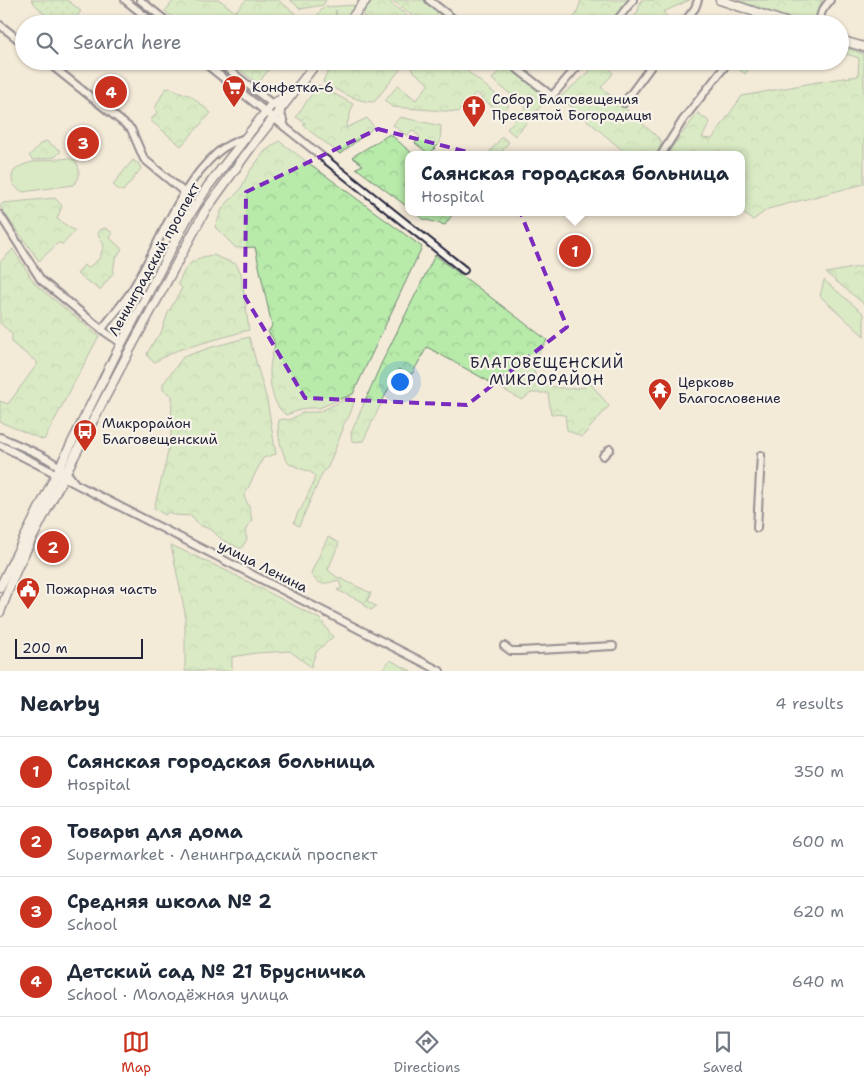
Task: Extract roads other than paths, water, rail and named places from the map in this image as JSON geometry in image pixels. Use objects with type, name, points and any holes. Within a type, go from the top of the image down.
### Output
[{"type":"main road","points":[[354,15],[366,0]]},
{"type":"main road","points":[[726,1],[766,15]]},
{"type":"main road","points":[[849,43],[864,48]]},
{"type":"main road","name":"Ленинградский проспект","points":[[61,473],[205,211],[311,70]]},
{"type":"main road","name":"Ленинградский проспект","points":[[0,587],[14,567],[61,473],[120,346],[187,219],[208,186],[266,111],[272,104],[293,93]]},
{"type":"main road","name":"Ленинградский проспект","points":[[120,346],[127,354]]},
{"type":"main road","name":"Ленинградский проспект","points":[[0,612],[14,567]]},
{"type":"street","points":[[125,0],[144,15]]},
{"type":"street","points":[[140,0],[157,15]]},
{"type":"street","points":[[429,0],[448,15]]},
{"type":"street","points":[[621,15],[633,0]]},
{"type":"street","points":[[690,15],[698,0]]},
{"type":"street","points":[[821,15],[830,0]]},
{"type":"street","points":[[0,25],[15,37]]},
{"type":"street","points":[[57,70],[131,129],[144,159],[185,193]]},
{"type":"street","points":[[214,70],[464,270]]},
{"type":"street","points":[[229,70],[280,110],[285,126]]},
{"type":"street","points":[[519,70],[552,96],[574,70]]},
{"type":"street","points":[[624,103],[648,70]]},
{"type":"street","points":[[664,151],[683,120],[722,70]]},
{"type":"street","points":[[102,329],[130,293],[185,193],[207,163],[218,151],[246,137]]},
{"type":"street","points":[[0,215],[42,280],[120,346]]},
{"type":"street","name":"улица Ленина","points":[[0,436],[74,483],[440,671]]},
{"type":"street","name":"улица Ленина","points":[[0,445],[61,473]]},
{"type":"street","points":[[604,456],[610,448]]},
{"type":"street","points":[[757,528],[761,455]]},
{"type":"street","points":[[504,646],[511,651],[613,646]]},
{"type":"place","name":"Детский сад № 21 Брусничка","points":[[111,92]]},
{"type":"place","name":"Конфетка-6","points":[[234,108]]},
{"type":"place","name":"Собор Благовещения Пресвятой Богородицы","points":[[474,128]]},
{"type":"place","name":"Средняя школа № 2","points":[[83,143]]},
{"type":"place","name":"Саянская городская больница","points":[[575,251]]},
{"type":"place","name":"Церковь Благословение","points":[[660,411]]},
{"type":"place","name":"Микрорайон Благовещенский","points":[[85,452]]},
{"type":"place","name":"Товары для дома","points":[[53,547]]},
{"type":"place","name":"Пожарная часть","points":[[28,610]]},
{"type":"district","name":"БЛАГОВЕЩЕНСКИЙ МИКРОРАЙОН","points":[[547,372]]}]
